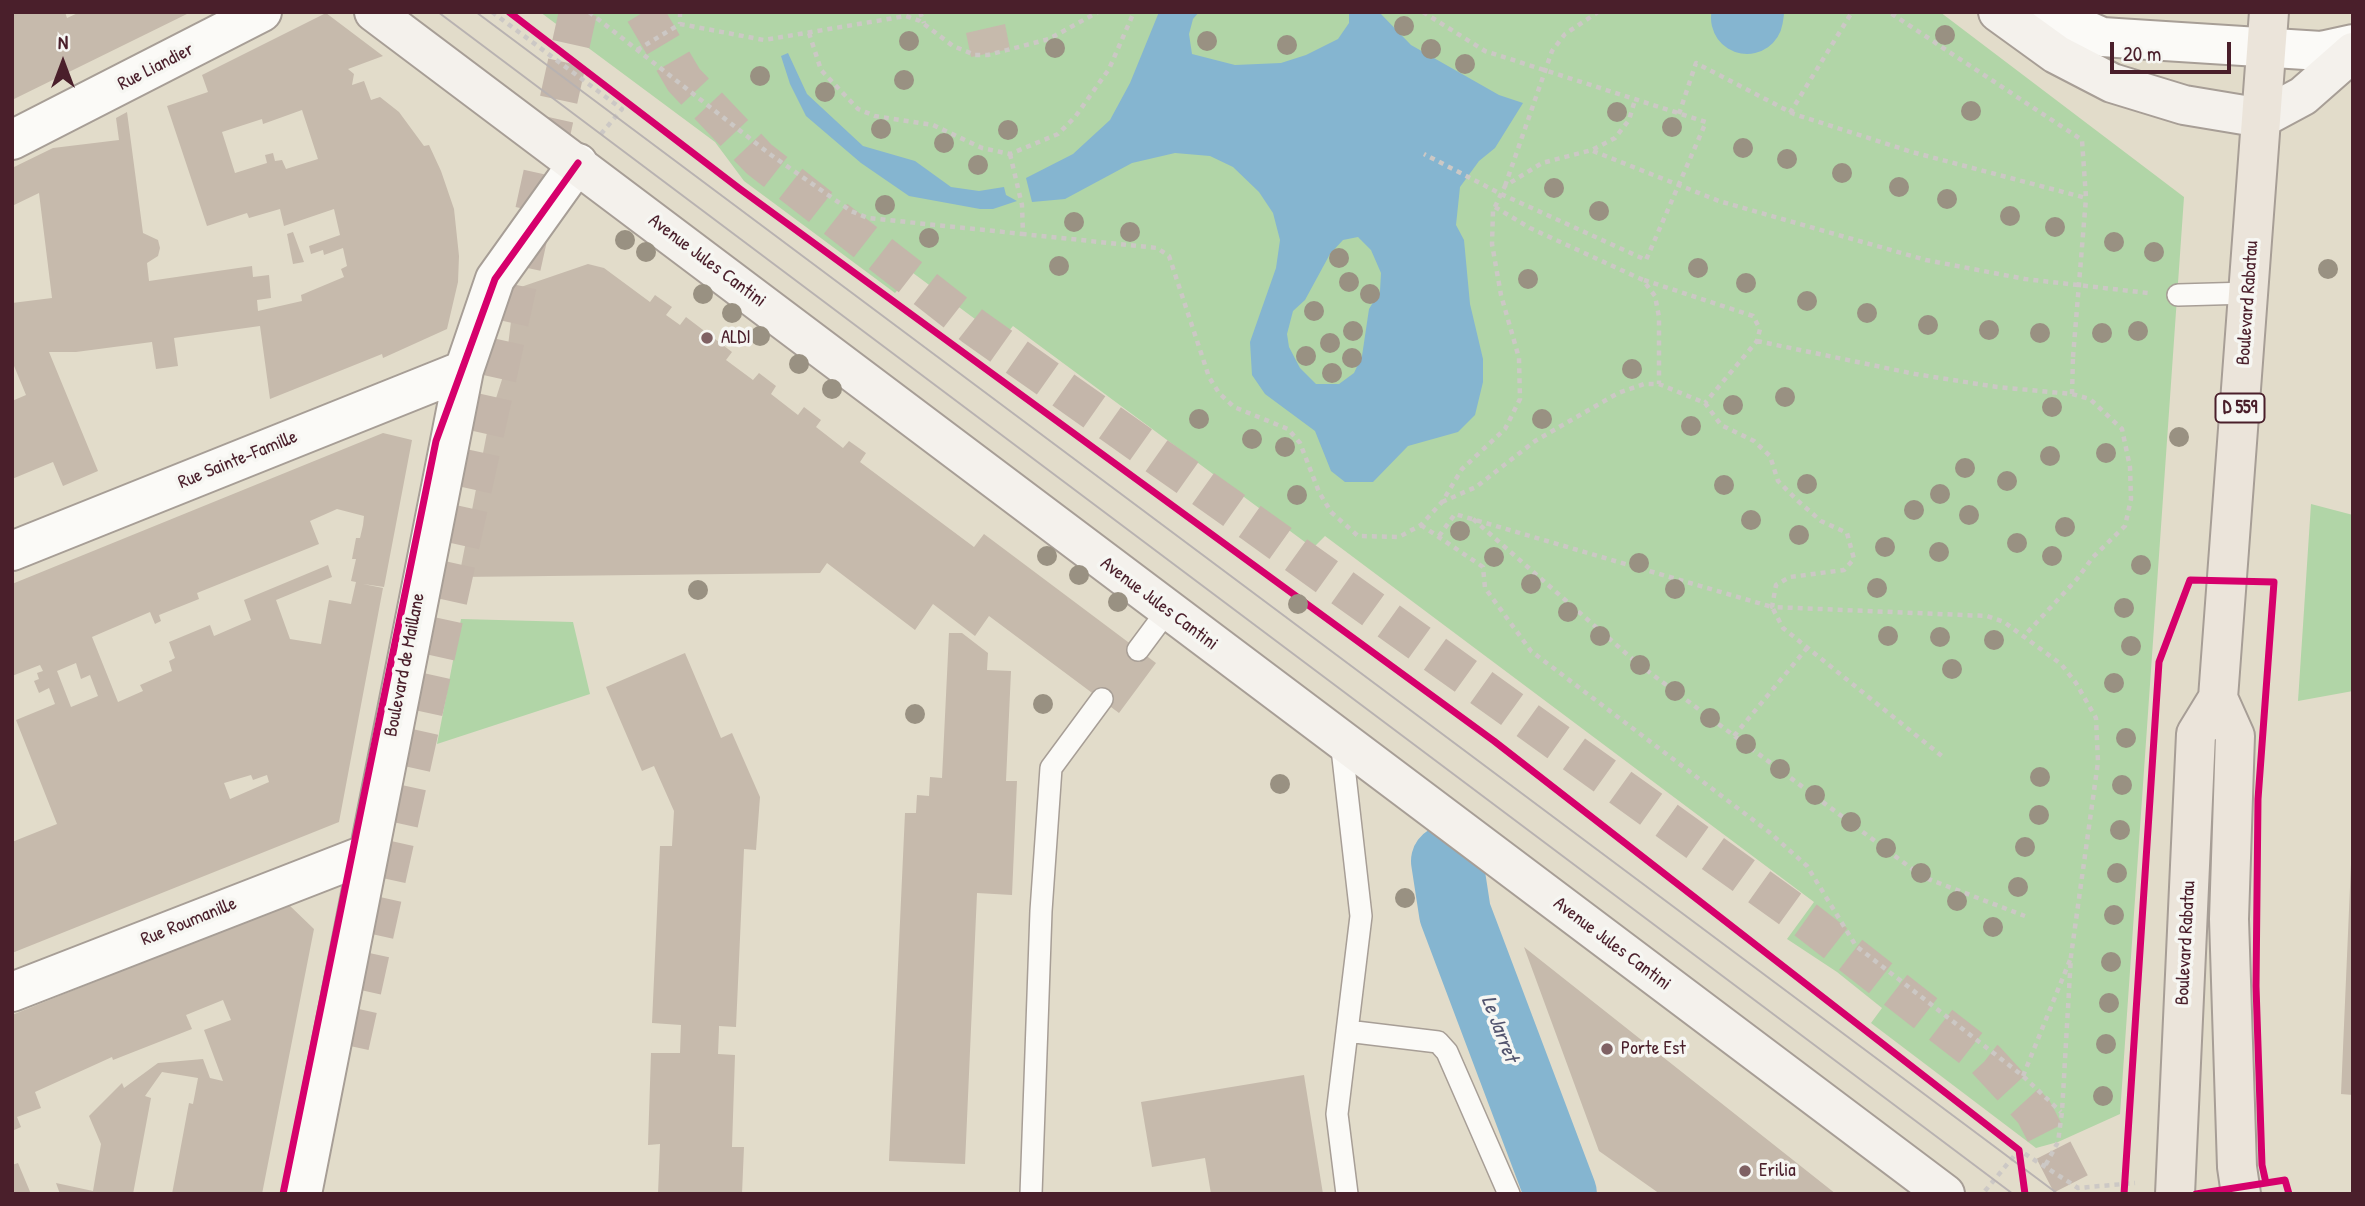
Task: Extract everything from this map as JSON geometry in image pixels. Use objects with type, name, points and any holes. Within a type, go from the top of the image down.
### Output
[{"type":"main road","name":"Avenue Jules Cantini","points":[[374,12],[1945,1194]]},
{"type":"main road","points":[[2017,15],[2056,54],[2112,83],[2184,105],[2262,118],[2302,96],[2353,52]]},
{"type":"main road","name":"D 559","points":[[2262,118],[2268,30]]},
{"type":"main road","name":"Boulevard Rabatau","points":[[2159,1188],[2196,734],[2218,698],[2262,118]]},
{"type":"main road","name":"Boulevard Rabatau","points":[[2218,698],[2235,736],[2229,919],[2237,1167],[2242,1194]]},
{"type":"street","name":"Rue Liandier","points":[[12,140],[262,12]]},
{"type":"street","points":[[2017,15],[2102,37],[2268,30],[2321,51],[2353,44]]},
{"type":"street","name":"Boulevard de Maillane","points":[[302,1194],[464,370],[495,279],[578,163]]},
{"type":"street","name":"Rue Sainte-Famille","points":[[12,551],[464,370]]},
{"type":"street","name":"Rue Roumanille","points":[[12,992],[367,854]]},
{"type":"lane","points":[[2178,295],[2249,293]]},
{"type":"lane","points":[[1138,650],[1167,611]]},
{"type":"lane","points":[[1031,1194],[1041,911],[1051,768],[1102,699]]},
{"type":"lane","points":[[1341,740],[1361,916],[1337,1114],[1347,1194]]},
{"type":"lane","points":[[1347,1031],[1438,1042],[1447,1052],[1509,1194]]},
{"type":"path","points":[[492,12],[622,109],[578,163]]},
{"type":"path","points":[[509,12],[630,105]]},
{"type":"path","points":[[589,12],[771,155],[851,212],[868,218],[1157,248],[1169,256],[1209,377],[1219,393],[1234,407],[1288,429],[1300,443],[1319,492],[1331,512],[1358,536],[1399,537],[1421,524],[1442,502],[1462,469],[1505,429],[1520,398],[1519,358],[1501,295],[1492,244],[1498,193],[1542,163],[1592,150],[1615,138],[1629,120],[1635,100]]},
{"type":"path","points":[[680,12],[680,24]]},
{"type":"path","points":[[920,12],[924,24]]},
{"type":"path","points":[[637,50],[680,24],[764,40],[906,16],[924,24],[953,46],[975,55],[988,55],[1049,39],[1098,12]]},
{"type":"path","points":[[807,33],[821,70],[858,109],[875,116],[933,125],[982,148],[1010,154],[1058,134],[1075,117],[1109,69],[1134,12]]},
{"type":"path","points":[[1423,12],[1485,51],[1706,122],[1646,260],[1498,193],[1424,154]]},
{"type":"path","points":[[1505,186],[1544,71],[1557,42],[1598,12]]},
{"type":"path","points":[[1790,113],[1852,12]]},
{"type":"path","points":[[1889,12],[2082,141],[2086,198],[2072,394]]},
{"type":"path","points":[[1679,114],[1696,63],[1790,113],[1912,152],[2086,198]]},
{"type":"path","points":[[1592,150],[1719,201],[1926,260],[2025,279],[2178,295]]},
{"type":"path","points":[[1010,154],[1022,205],[1023,234]]},
{"type":"path","points":[[1495,207],[1530,228],[1643,280],[1754,316],[1760,329],[1757,341],[1704,402]]},
{"type":"path","points":[[1643,280],[1655,296],[1660,317],[1659,384]]},
{"type":"path","points":[[1757,341],[1915,374],[1997,387],[2072,394],[2090,399],[2122,429],[2130,467],[2131,499],[2125,526],[2093,557],[2077,579],[2024,636]]},
{"type":"path","points":[[1442,502],[1476,487],[1535,441],[1618,393],[1644,384],[1659,384],[1704,402],[1721,425],[1755,441],[1770,456],[1779,481],[1798,501],[1821,521],[1847,533],[1854,559],[1844,570],[1790,577],[1776,585],[1772,607],[1783,628],[1943,757]]},
{"type":"path","points":[[1439,536],[1455,514],[1772,607],[1987,616],[2004,622],[2061,664],[2076,683],[2096,718],[2098,762],[2071,956],[2062,1112],[2058,1142],[2045,1166]]},
{"type":"path","points":[[1473,519],[1637,663],[1923,877],[2025,916]]},
{"type":"path","points":[[1421,524],[1483,567],[1485,588],[1531,651],[1769,832],[1807,866],[1856,946],[2023,1076],[2062,1112]]},
{"type":"path","points":[[1733,736],[1807,648]]},
{"type":"path","points":[[2023,1076],[2071,956]]},
{"type":"path","points":[[2008,1142],[2078,1188],[2125,1184],[2159,1188]]},
{"type":"path","points":[[2020,1150],[2021,1166]]},
{"type":"path","points":[[1983,1194],[2020,1150]]},
{"type":"path","points":[[2124,1194],[2126,1170]]},
{"type":"green space","points":[[540,12],[1940,12],[2184,197],[2120,1114],[2058,1142],[2036,1148],[1871,1023],[1882,1008],[1837,972],[1787,939],[1814,902],[1325,536],[1313,548],[1013,326],[1002,339],[913,273],[895,293],[744,181],[715,142]]},
{"type":"green space","points":[[2311,504],[2353,515],[2353,691],[2298,701]]},
{"type":"green space","points":[[461,619],[573,622],[590,694],[437,744]]},
{"type":"water","points":[[1159,12],[1199,12],[1193,19],[1189,34],[1192,54],[1235,65],[1281,63],[1306,55],[1338,39],[1349,23],[1349,12],[1379,12],[1411,45],[1499,95],[1523,103],[1495,148],[1479,161],[1460,187],[1456,225],[1464,240],[1470,304],[1483,359],[1483,382],[1475,415],[1458,432],[1408,446],[1373,482],[1345,482],[1331,471],[1315,431],[1265,394],[1252,375],[1250,342],[1276,268],[1280,240],[1273,213],[1259,192],[1233,167],[1210,156],[1175,153],[1132,163],[1065,199],[1032,202],[1026,178],[1073,154],[1110,120],[1130,83]],"holes":[[[1358,237],[1371,250],[1381,273],[1380,291],[1369,309],[1362,356],[1354,373],[1339,384],[1316,384],[1300,368],[1289,347],[1287,334],[1293,311],[1305,300],[1330,254],[1343,240]]]},
{"type":"water","points":[[788,53],[807,94],[863,146],[915,161],[951,187],[979,191],[1004,187],[1006,195],[1017,201],[993,209],[980,209],[909,196],[861,163],[806,116],[790,84],[781,56]]},
{"type":"building","points":[[12,12],[65,12],[67,18],[80,12],[191,12],[12,100]]},
{"type":"building","points":[[326,13],[383,56],[348,69],[354,74],[352,85],[364,81],[371,100],[380,97],[399,112],[424,146],[429,145],[441,171],[454,209],[459,256],[458,282],[447,329],[383,358],[382,354],[270,399],[260,326],[174,338],[178,366],[156,369],[152,342],[76,352],[49,352],[98,471],[63,486],[53,462],[12,479],[12,401],[26,395],[12,361],[12,303],[52,298],[39,193],[12,206],[12,168],[53,148],[119,140],[116,118],[127,112],[143,233],[158,240],[160,248],[158,256],[147,263],[149,281],[252,266],[253,277],[269,275],[271,298],[257,300],[258,311],[302,301],[301,295],[344,277],[341,269],[347,266],[343,248],[324,255],[323,250],[311,254],[309,246],[340,235],[334,209],[284,226],[280,209],[249,218],[247,213],[207,226],[167,106],[208,92],[202,75]],"holes":[[[302,110],[318,159],[286,169],[282,160],[275,161],[273,153],[265,155],[267,163],[235,173],[222,132],[262,119],[263,124]]]},
{"type":"building","points":[[1005,24],[1010,49],[971,57],[966,33]]},
{"type":"building","points":[[293,232],[304,262],[293,264],[287,234]]},
{"type":"building","points":[[588,264],[604,268],[650,302],[655,295],[672,307],[666,315],[680,325],[686,317],[732,352],[726,360],[753,380],[759,373],[776,386],[771,394],[798,415],[804,407],[821,420],[816,427],[843,448],[849,441],[866,453],[860,462],[974,547],[984,534],[1156,663],[1119,713],[989,616],[975,636],[933,604],[915,630],[827,563],[820,573],[459,577],[490,417],[505,370],[515,289]]},
{"type":"building","points":[[383,433],[412,440],[384,587],[363,584],[383,588],[339,822],[12,953],[12,842],[57,824],[16,720],[55,704],[49,688],[39,693],[34,681],[39,679],[37,673],[43,671],[40,665],[12,676],[12,584]],"holes":[[[337,509],[364,516],[363,525],[360,538],[356,538],[352,559],[356,559],[351,581],[356,582],[351,604],[329,600],[321,644],[290,639],[276,600],[332,577],[328,565],[244,600],[251,620],[214,636],[210,625],[169,642],[175,658],[169,661],[172,671],[140,685],[143,691],[118,702],[92,637],[150,612],[155,624],[161,621],[159,615],[199,599],[197,593],[319,544],[310,521]],[[76,663],[81,679],[90,675],[98,696],[71,707],[57,671]],[[251,775],[253,780],[267,775],[269,782],[230,799],[224,783]]]},
{"type":"building","points":[[949,633],[962,633],[988,653],[987,670],[1011,671],[1006,781],[1017,781],[1012,895],[977,893],[965,1164],[889,1161],[905,813],[916,813],[917,795],[929,796],[930,777],[942,778]]},
{"type":"building","points":[[685,653],[721,738],[732,733],[760,797],[756,850],[744,849],[736,1027],[719,1026],[718,1054],[735,1055],[732,1147],[744,1147],[742,1194],[658,1194],[660,1144],[648,1145],[651,1053],[680,1053],[681,1025],[652,1023],[660,846],[672,846],[674,811],[654,766],[642,771],[606,687]]},
{"type":"building","points":[[2353,864],[2353,1095],[2341,1094]]},
{"type":"building","points":[[288,904],[314,929],[262,1194],[172,1194],[189,1103],[193,1104],[198,1078],[162,1072],[145,1096],[151,1098],[133,1194],[60,1194],[56,1183],[93,1191],[101,1144],[89,1116],[122,1083],[124,1088],[158,1063],[203,1059],[210,1078],[223,1081],[204,1030],[231,1020],[223,1000],[186,1015],[192,1029],[113,1060],[112,1057],[35,1092],[41,1108],[17,1117],[21,1127],[12,1131],[12,1015]]},
{"type":"building","name":"Porte Est","points":[[1524,947],[1836,1194],[1660,1194],[1599,1151]]},
{"type":"building","points":[[1304,1075],[1323,1194],[1211,1194],[1205,1158],[1152,1167],[1141,1102]]},
{"type":"building","points":[[18,1163],[31,1194],[12,1194],[12,1165]]},
{"type":"waterway","name":"Le Jarret","points":[[1747,18],[1748,12]]},
{"type":"waterway","name":"Le Jarret","points":[[1447,861],[1455,913],[1561,1194]]},
{"type":"tunnel","points":[[350,1046],[578,12]]},
{"type":"tunnel","points":[[644,12],[684,80],[759,159],[974,327],[1807,921],[1986,1060],[2034,1112],[2076,1194]]},
{"type":"tram line","points":[[438,12],[2013,1194]]},
{"type":"tram line","points":[[476,12],[2058,1194]]},
{"type":"cycle path","points":[[509,12],[740,189],[1494,741],[2019,1150],[2025,1194]]},
{"type":"cycle path","points":[[283,1194],[436,441],[495,279],[578,163]]},
{"type":"cycle path","points":[[2124,1194],[2159,662],[2190,580],[2274,582],[2258,799],[2256,986],[2262,1165],[2266,1183]]},
{"type":"cycle path","points":[[2196,1194],[2285,1180],[2289,1194]]},
{"type":"place","name":"ALDI","points":[[707,338]]},
{"type":"place","name":"Porte Est","points":[[1607,1049]]},
{"type":"place","name":"Erilia","points":[[1745,1171]]}]
